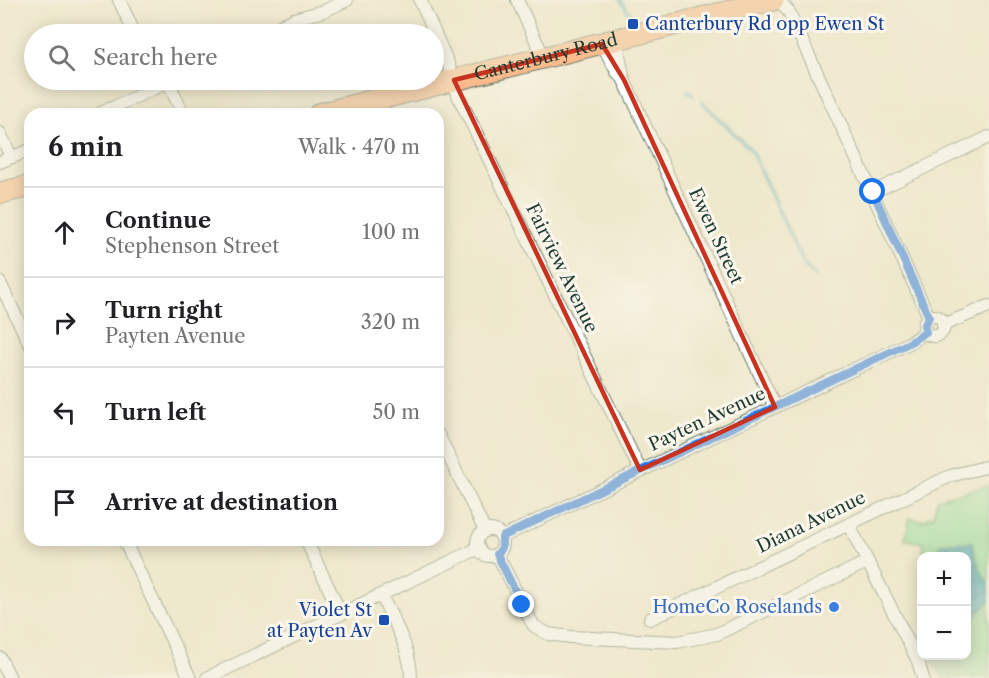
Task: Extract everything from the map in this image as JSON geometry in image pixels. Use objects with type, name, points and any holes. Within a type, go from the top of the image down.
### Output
[{"type":"highway","name":"Canterbury Road","points":[[444,83],[772,0]]},
{"type":"highway","name":"Canterbury Road","points":[[344,108],[417,90]]},
{"type":"highway","points":[[0,193],[24,187]]},
{"type":"street","points":[[118,0],[130,24]]},
{"type":"street","points":[[284,24],[324,11],[347,0]]},
{"type":"street","name":"Fairview Avenue","points":[[420,0],[431,24]]},
{"type":"street","points":[[517,0],[544,58]]},
{"type":"street","points":[[779,0],[789,12],[929,317]]},
{"type":"street","name":"Ewen Street","points":[[609,42],[617,72],[624,80],[775,407]]},
{"type":"street","name":"Fairview Avenue","points":[[444,54],[453,81],[640,470]]},
{"type":"street","points":[[111,108],[147,90]]},
{"type":"street","points":[[172,90],[180,108]]},
{"type":"street","points":[[0,133],[6,160],[24,152]]},
{"type":"street","points":[[873,192],[989,137]]},
{"type":"street","points":[[0,284],[24,333]]},
{"type":"street","points":[[929,317],[924,326],[926,332],[932,335],[939,334],[944,326],[989,306]]},
{"type":"street","points":[[929,317],[939,318],[944,326]]},
{"type":"street","name":"Payten Avenue","points":[[502,537],[909,343],[926,332]]},
{"type":"street","points":[[444,446],[485,531]]},
{"type":"street","name":"Diana Avenue","points":[[650,619],[950,476],[989,466]]},
{"type":"street","points":[[849,525],[918,662],[923,678]]},
{"type":"street","points":[[485,531],[496,531],[502,537],[502,548],[497,554],[485,554],[479,548],[479,537],[485,531]]},
{"type":"street","points":[[127,546],[190,678]]},
{"type":"street","points":[[309,546],[341,614]]},
{"type":"street","points":[[207,678],[479,548]]},
{"type":"street","points":[[497,554],[534,626],[548,633],[677,642],[717,634],[867,562]]},
{"type":"street","points":[[381,594],[405,645],[411,678]]},
{"type":"street","points":[[0,658],[10,678]]},
{"type":"highlighted area","points":[[602,44],[624,80],[775,407],[640,470],[454,80]]},
{"type":"green space","points":[[989,485],[989,678],[944,678],[932,660],[971,660],[971,552],[923,552],[924,543],[905,540],[910,518],[921,521],[922,519],[927,520],[928,516],[933,517],[937,499]]},
{"type":"water","points":[[972,542],[978,564],[989,583],[989,601],[976,616],[971,617],[971,552],[939,552],[940,544]]},
{"type":"waterway","points":[[620,0],[631,15]]},
{"type":"waterway","points":[[687,90],[693,95]]},
{"type":"waterway","points":[[701,101],[751,150],[802,262],[815,277]]},
{"type":"place","name":"Canterbury Rd opp Ewen St","points":[[633,24]]},
{"type":"place","name":"HomeCo Roselands","points":[[834,607]]},
{"type":"place","name":"Violet St at Payten Av","points":[[384,620]]},
{"type":"route","points":[[522,605],[497,554],[502,548],[502,537],[909,343],[926,332],[924,326],[929,317],[873,192]]}]
